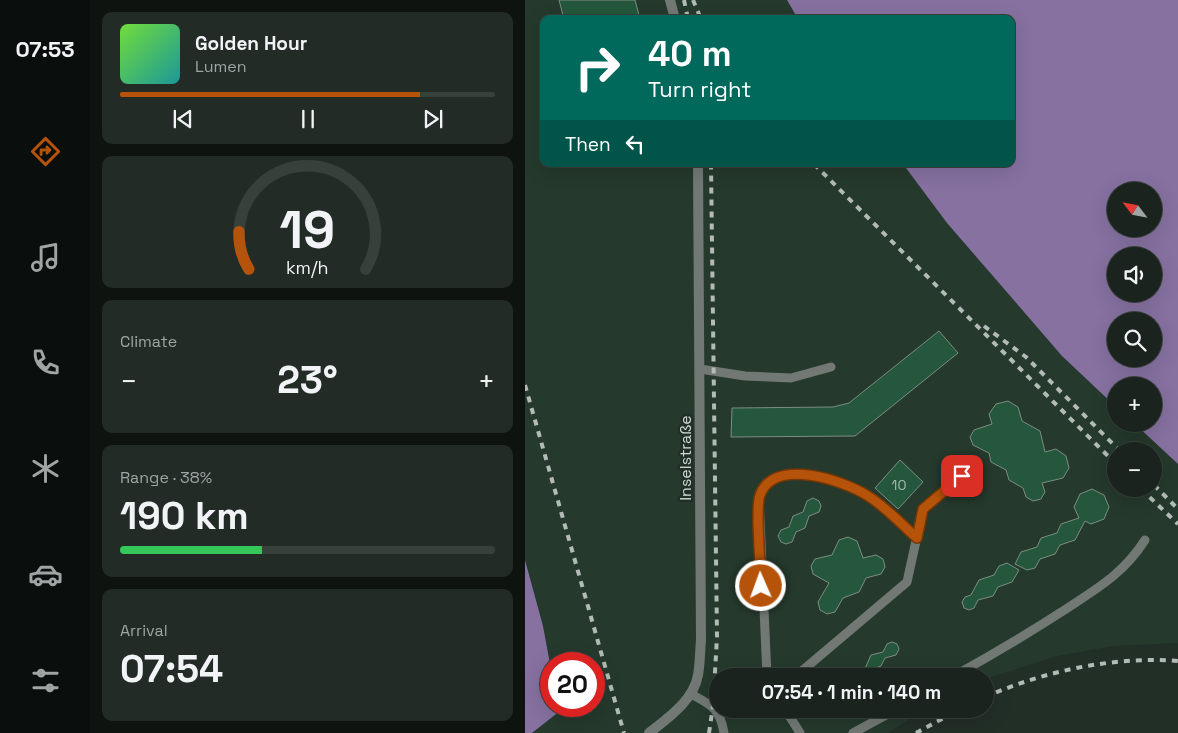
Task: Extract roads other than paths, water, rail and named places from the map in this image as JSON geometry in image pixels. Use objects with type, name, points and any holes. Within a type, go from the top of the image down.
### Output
[{"type":"street","points":[[670,0],[674,15]]},
{"type":"street","name":"Inselstraße","points":[[649,733],[691,694],[698,676],[701,640],[698,167]]},
{"type":"lane","points":[[700,369],[745,376],[791,378],[831,367]]},
{"type":"lane","points":[[767,668],[759,497],[766,484],[784,474],[794,473],[853,488],[869,496],[917,538]]},
{"type":"lane","points":[[805,668],[907,582],[923,509],[962,476]]},
{"type":"lane","points":[[968,668],[1030,633],[1113,578],[1133,558],[1145,540]]},
{"type":"lane","points":[[691,694],[709,704]]},
{"type":"lane","points":[[721,718],[724,733]]},
{"type":"lane","points":[[791,718],[800,733]]},
{"type":"lane","points":[[853,733],[880,718]]},
{"type":"railway","points":[[684,0],[687,15]]},
{"type":"railway","points":[[693,0],[699,15]]},
{"type":"railway","points":[[709,733],[713,706],[717,637],[711,167]]},
{"type":"railway","points":[[817,167],[1107,455]]},
{"type":"railway","points":[[984,326],[1026,357],[1111,442]]},
{"type":"railway","points":[[525,385],[624,733]]},
{"type":"railway","points":[[1162,493],[1178,509]]},
{"type":"railway","points":[[1149,497],[1178,524]]},
{"type":"railway","points":[[994,693],[1031,680],[1080,667],[1129,661],[1178,661]]},
{"type":"railway","points":[[916,733],[944,718]]}]
